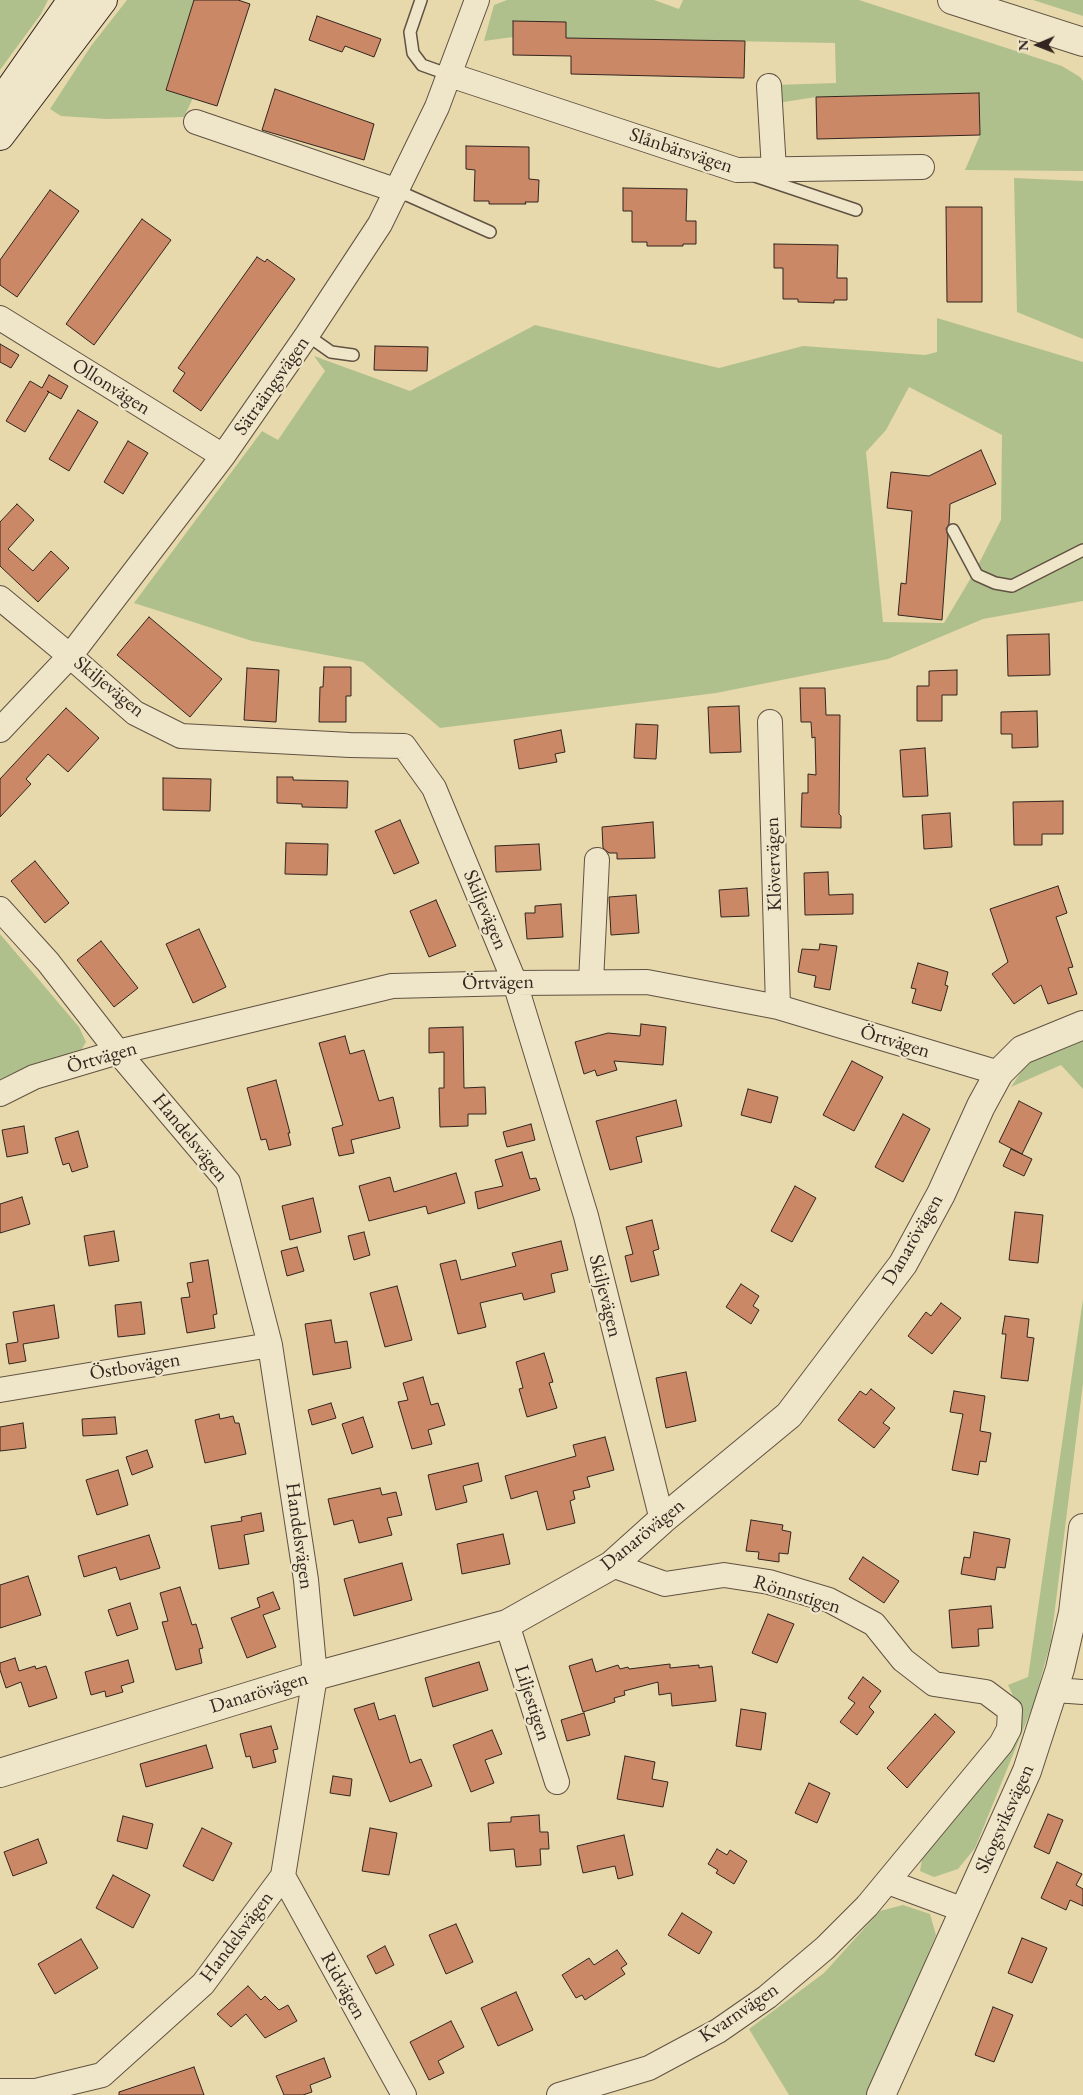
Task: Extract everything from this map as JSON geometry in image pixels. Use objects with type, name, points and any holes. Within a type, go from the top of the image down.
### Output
[{"type":"street","points":[[0,103],[72,0]]},
{"type":"street","points":[[0,136],[103,0]]},
{"type":"street","name":"Sätraängsvägen","points":[[0,730],[70,656],[223,456],[307,335],[380,224],[398,191],[450,75],[477,0]]},
{"type":"street","points":[[952,0],[1083,42]]},
{"type":"street","name":"Slånbärsvägen","points":[[450,75],[737,170],[922,168]]},
{"type":"street","points":[[769,86],[774,170]]},
{"type":"street","points":[[196,122],[398,191]]},
{"type":"street","name":"Ollonvägen","points":[[0,318],[223,456]]},
{"type":"street","name":"Skiljevägen","points":[[0,598],[135,713],[181,736],[404,746],[434,788],[515,983],[586,1216],[662,1520]]},
{"type":"street","name":"Klövervägen","points":[[770,722],[778,1007]]},
{"type":"street","points":[[591,982],[597,860]]},
{"type":"street","name":"Handelsvägen","points":[[0,909],[48,962],[118,1052],[228,1182],[270,1345],[306,1580],[315,1676],[283,1876],[203,1984],[102,2075],[36,2091],[0,2091]]},
{"type":"street","name":"Örtvägen","points":[[0,1094],[34,1077],[118,1052],[392,986],[515,983],[647,982],[778,1007],[999,1073]]},
{"type":"street","name":"Danarövägen","points":[[0,1773],[315,1676],[506,1624],[612,1565],[662,1520],[788,1415],[903,1264],[941,1194],[981,1106],[999,1073],[1022,1050],[1083,1024]]},
{"type":"street","name":"Östbovägen","points":[[0,1390],[270,1345]]},
{"type":"street","name":"Skogsviksvägen","points":[[881,2095],[1027,1771],[1055,1690],[1072,1613],[1083,1528]]},
{"type":"street","name":"Rönnstigen","points":[[612,1565],[665,1584],[724,1575],[769,1582],[829,1600],[874,1624],[903,1660],[934,1684],[986,1692],[1010,1710]]},
{"type":"street","name":"Liljestigen","points":[[506,1624],[557,1782]]},
{"type":"street","points":[[1055,1690],[1083,1692]]},
{"type":"street","name":"Kvarnvägen","points":[[559,2095],[649,2068],[718,2031],[767,1997],[825,1948],[888,1882],[1000,1744],[1009,1728],[1010,1710]]},
{"type":"street","name":"Ridvägen","points":[[283,1876],[404,2095]]},
{"type":"street","points":[[888,1882],[964,1910]]},
{"type":"lane","points":[[422,0],[410,32],[413,53],[422,66],[450,75]]},
{"type":"lane","points":[[737,170],[856,210]]},
{"type":"lane","points":[[398,191],[490,232]]},
{"type":"lane","points":[[307,335],[331,352],[353,355]]},
{"type":"lane","points":[[952,530],[977,575],[995,583],[1012,586],[1083,550]]},
{"type":"green space","points":[[0,0],[48,0],[41,14],[0,70]]},
{"type":"green space","points":[[127,0],[194,0],[166,89],[193,98],[184,117],[107,119],[61,116],[50,109],[91,46]]},
{"type":"green space","points":[[507,0],[654,0],[679,9],[683,0],[859,0],[1062,66],[1080,77],[1083,81],[1083,171],[965,170],[980,135],[978,93],[816,97],[771,104],[774,85],[836,83],[835,43],[566,38],[566,22],[513,37],[484,41],[494,5]]},
{"type":"green space","points":[[1033,0],[1083,0],[1083,16]]},
{"type":"green space","points":[[1014,178],[1083,181],[1083,339],[1017,312]]},
{"type":"green space","points":[[937,318],[1083,362],[1083,601],[983,619],[888,659],[716,693],[440,728],[363,662],[252,641],[134,603],[262,431],[278,440],[325,371],[314,356],[410,391],[535,325],[719,368],[803,346],[925,355],[937,352]],"holes":[[[909,387],[1002,435],[1001,520],[975,571],[944,623],[883,622],[866,452],[886,430]]]},
{"type":"green space","points":[[0,934],[79,1027],[86,1042],[80,1052],[0,1088]]},
{"type":"green space","points":[[1083,1037],[1083,1089],[1061,1065],[1011,1087],[1027,1063],[1068,1040]]},
{"type":"green space","points":[[1083,1299],[1083,1383],[1051,1641],[1034,1703],[975,1848],[958,1869],[934,1877],[920,1871],[923,1853],[988,1779],[1011,1748],[1017,1704],[1008,1685],[1028,1677]]},
{"type":"green space","points":[[903,1905],[930,1914],[936,1935],[868,2095],[789,2095],[749,2029],[824,1973],[880,1911]]},
{"type":"building","points":[[194,0],[238,0],[250,4],[217,106],[166,90]]},
{"type":"building","points":[[317,16],[381,39],[374,57],[345,46],[342,52],[309,40]]},
{"type":"building","points":[[513,21],[566,22],[566,38],[745,41],[744,78],[571,74],[571,56],[513,55]]},
{"type":"building","points":[[275,89],[374,124],[364,160],[262,130]]},
{"type":"building","points":[[979,93],[980,135],[817,139],[816,97]]},
{"type":"building","points":[[466,146],[529,147],[529,179],[539,180],[538,202],[525,202],[526,204],[489,204],[489,201],[474,201],[475,170],[466,169]]},
{"type":"building","points":[[623,188],[687,189],[686,221],[696,221],[696,244],[647,246],[647,242],[632,242],[632,211],[623,211]]},
{"type":"building","points":[[50,190],[79,211],[17,297],[0,285],[0,260]]},
{"type":"building","points":[[946,207],[982,207],[982,302],[947,302]]},
{"type":"building","points":[[142,219],[171,240],[94,345],[66,324]]},
{"type":"building","points":[[774,244],[838,245],[837,278],[847,278],[847,300],[834,300],[834,303],[798,302],[798,299],[783,299],[783,268],[774,268]]},
{"type":"building","points":[[257,257],[265,262],[267,259],[295,279],[201,411],[173,391],[185,373],[178,368]]},
{"type":"building","points":[[0,344],[19,355],[11,368],[0,362]]},
{"type":"building","points":[[375,346],[428,347],[427,371],[374,370]]},
{"type":"building","points":[[49,375],[68,386],[61,399],[49,392],[25,432],[6,421],[30,381],[42,388]]},
{"type":"building","points":[[78,410],[98,422],[69,471],[49,459]]},
{"type":"building","points":[[128,441],[148,453],[123,494],[104,482]]},
{"type":"building","points":[[981,450],[996,484],[950,504],[949,524],[946,529],[948,536],[942,620],[898,615],[901,583],[906,584],[912,511],[887,508],[891,472],[929,476]]},
{"type":"building","points":[[17,504],[34,520],[8,549],[33,571],[51,551],[69,568],[38,602],[0,566],[0,522]]},
{"type":"building","points":[[149,617],[222,679],[190,717],[117,655]]},
{"type":"building","points":[[1049,634],[1050,675],[1008,676],[1007,635]]},
{"type":"building","points":[[324,667],[351,667],[351,696],[346,696],[346,722],[319,722],[320,687],[323,687]]},
{"type":"building","points":[[247,668],[279,670],[276,722],[244,720]]},
{"type":"building","points":[[957,670],[957,695],[942,695],[942,721],[917,721],[917,686],[929,686],[929,671]]},
{"type":"building","points":[[800,688],[825,688],[826,715],[840,715],[839,814],[841,816],[841,828],[801,827],[802,793],[808,793],[808,774],[816,775],[815,737],[812,738],[811,722],[801,722]]},
{"type":"building","points":[[739,706],[741,752],[710,753],[708,707]]},
{"type":"building","points":[[66,708],[99,738],[68,772],[48,754],[26,779],[31,784],[0,817],[0,779]]},
{"type":"building","points":[[1037,711],[1038,747],[1012,748],[1012,734],[1001,734],[1001,712]]},
{"type":"building","points":[[636,724],[658,725],[656,759],[634,758]]},
{"type":"building","points":[[561,730],[565,752],[555,754],[557,762],[519,769],[514,740]]},
{"type":"building","points":[[925,748],[928,796],[903,797],[900,750]]},
{"type":"building","points":[[277,777],[293,777],[293,780],[348,781],[347,808],[302,807],[302,804],[277,803]]},
{"type":"building","points":[[163,778],[211,779],[210,811],[163,810]]},
{"type":"building","points":[[1063,801],[1063,834],[1042,834],[1042,845],[1014,845],[1013,802]]},
{"type":"building","points":[[950,813],[952,847],[924,849],[922,815]]},
{"type":"building","points":[[400,820],[419,863],[394,874],[375,831]]},
{"type":"building","points":[[653,822],[655,858],[617,859],[617,853],[609,853],[603,848],[602,827]]},
{"type":"building","points":[[286,843],[328,844],[327,875],[285,874]]},
{"type":"building","points":[[539,844],[541,870],[496,872],[495,846]]},
{"type":"building","points":[[35,861],[69,903],[45,923],[11,881]]},
{"type":"building","points":[[828,872],[829,895],[853,894],[853,914],[805,915],[804,873]]},
{"type":"building","points":[[1058,886],[1067,913],[1056,917],[1073,967],[1068,968],[1077,994],[1048,1004],[1041,985],[1014,1004],[992,974],[1008,962],[990,909]]},
{"type":"building","points":[[747,888],[749,916],[721,917],[719,890]]},
{"type":"building","points":[[636,895],[639,933],[611,935],[609,897]]},
{"type":"building","points":[[436,900],[456,946],[429,957],[410,911]]},
{"type":"building","points":[[561,904],[563,937],[527,939],[525,913],[535,913],[535,906]]},
{"type":"building","points":[[199,929],[226,987],[193,1003],[166,944]]},
{"type":"building","points":[[101,941],[138,988],[114,1007],[77,960]]},
{"type":"building","points":[[820,944],[837,946],[830,990],[814,987],[816,976],[798,972],[802,949],[819,950]]},
{"type":"building","points":[[918,963],[948,972],[945,985],[948,986],[941,1011],[912,1003],[916,989],[911,988]]},
{"type":"building","points":[[641,1024],[666,1027],[663,1065],[614,1061],[617,1070],[597,1076],[595,1070],[584,1074],[575,1042],[608,1033],[640,1036]]},
{"type":"building","points":[[463,1027],[464,1088],[485,1087],[486,1114],[468,1114],[468,1126],[440,1127],[439,1088],[444,1088],[444,1052],[429,1053],[429,1028]]},
{"type":"building","points":[[345,1036],[350,1054],[364,1050],[379,1101],[393,1097],[400,1128],[351,1140],[354,1153],[339,1156],[332,1128],[343,1125],[319,1043]]},
{"type":"building","points":[[852,1061],[883,1077],[854,1131],[823,1115]]},
{"type":"building","points":[[276,1080],[290,1133],[288,1133],[291,1145],[269,1150],[266,1139],[261,1140],[247,1088]]},
{"type":"building","points":[[748,1089],[778,1097],[771,1123],[741,1115]]},
{"type":"building","points":[[676,1100],[682,1126],[636,1137],[642,1162],[610,1170],[596,1121]]},
{"type":"building","points":[[1019,1101],[1042,1113],[1022,1154],[999,1142]]},
{"type":"building","points":[[903,1114],[930,1129],[903,1182],[875,1167]]},
{"type":"building","points":[[531,1124],[535,1140],[507,1147],[503,1132]]},
{"type":"building","points":[[24,1126],[28,1153],[7,1157],[2,1130]]},
{"type":"building","points":[[78,1131],[88,1167],[72,1172],[69,1163],[63,1165],[55,1138]]},
{"type":"building","points":[[1011,1149],[1032,1159],[1024,1176],[1003,1166]]},
{"type":"building","points":[[522,1152],[530,1179],[536,1178],[540,1190],[478,1209],[475,1192],[503,1186],[495,1160]]},
{"type":"building","points":[[456,1173],[465,1203],[428,1214],[426,1206],[369,1221],[359,1186],[390,1177],[394,1192]]},
{"type":"building","points":[[795,1186],[816,1198],[792,1242],[771,1231]]},
{"type":"building","points":[[22,1197],[30,1224],[0,1233],[0,1204]]},
{"type":"building","points":[[313,1198],[321,1232],[290,1240],[282,1206]]},
{"type":"building","points":[[1015,1212],[1043,1215],[1038,1263],[1009,1260]]},
{"type":"building","points":[[652,1220],[659,1249],[653,1251],[659,1275],[631,1282],[625,1256],[633,1254],[626,1227]]},
{"type":"building","points":[[114,1231],[119,1261],[89,1266],[84,1236]]},
{"type":"building","points":[[364,1232],[370,1255],[354,1260],[348,1236]]},
{"type":"building","points":[[561,1241],[568,1270],[551,1274],[555,1292],[524,1300],[522,1293],[480,1303],[486,1327],[458,1334],[440,1264],[456,1260],[461,1280],[516,1266],[512,1253]]},
{"type":"building","points":[[297,1247],[304,1271],[287,1276],[281,1251]]},
{"type":"building","points":[[208,1260],[217,1314],[213,1315],[215,1328],[187,1333],[181,1298],[190,1297],[187,1283],[193,1282],[190,1263]]},
{"type":"building","points":[[741,1284],[759,1296],[753,1306],[759,1310],[751,1324],[726,1307]]},
{"type":"building","points":[[397,1286],[412,1340],[385,1347],[370,1293]]},
{"type":"building","points":[[141,1302],[145,1334],[118,1337],[115,1305]]},
{"type":"building","points":[[941,1303],[961,1318],[932,1354],[908,1336],[926,1312],[931,1316]]},
{"type":"building","points":[[54,1305],[59,1338],[23,1344],[26,1361],[9,1364],[6,1344],[18,1342],[13,1312]]},
{"type":"building","points":[[1005,1316],[1029,1319],[1027,1337],[1034,1338],[1028,1381],[1001,1378],[1006,1334],[1002,1334]]},
{"type":"building","points":[[331,1320],[335,1343],[347,1341],[351,1368],[313,1375],[305,1324]]},
{"type":"building","points":[[544,1353],[553,1382],[549,1383],[557,1408],[527,1417],[519,1389],[523,1388],[516,1362]]},
{"type":"building","points":[[686,1372],[696,1421],[666,1428],[656,1378]]},
{"type":"building","points":[[423,1377],[431,1405],[438,1403],[445,1425],[428,1430],[432,1444],[412,1449],[398,1402],[408,1400],[403,1383]]},
{"type":"building","points":[[871,1389],[895,1408],[883,1423],[890,1428],[874,1448],[838,1420],[860,1391],[866,1395]]},
{"type":"building","points":[[954,1391],[985,1396],[980,1431],[991,1433],[986,1462],[980,1461],[978,1475],[952,1470],[963,1414],[950,1412]]},
{"type":"building","points":[[331,1403],[336,1418],[312,1425],[308,1410]]},
{"type":"building","points":[[219,1414],[220,1419],[233,1416],[235,1423],[239,1423],[246,1454],[205,1463],[195,1420]]},
{"type":"building","points":[[115,1417],[117,1434],[83,1436],[82,1419]]},
{"type":"building","points":[[363,1417],[373,1447],[352,1454],[342,1424]]},
{"type":"building","points":[[23,1423],[26,1448],[0,1451],[0,1427]]},
{"type":"building","points":[[605,1437],[614,1470],[587,1477],[590,1487],[573,1491],[575,1499],[570,1501],[575,1523],[547,1530],[537,1491],[511,1499],[505,1476],[576,1456],[573,1445]]},
{"type":"building","points":[[147,1450],[153,1467],[132,1475],[126,1457]]},
{"type":"building","points":[[478,1463],[482,1481],[463,1486],[467,1502],[436,1510],[428,1475]]},
{"type":"building","points":[[118,1470],[128,1505],[97,1515],[86,1480]]},
{"type":"building","points":[[380,1488],[382,1495],[396,1492],[402,1515],[387,1518],[392,1535],[359,1543],[353,1520],[334,1525],[328,1499]]},
{"type":"building","points":[[261,1513],[264,1531],[244,1535],[249,1564],[219,1569],[211,1526],[242,1521],[241,1517]]},
{"type":"building","points":[[751,1520],[783,1525],[782,1530],[791,1532],[788,1554],[779,1553],[779,1562],[758,1559],[759,1552],[746,1551]]},
{"type":"building","points":[[974,1532],[1010,1539],[1005,1568],[997,1567],[995,1580],[961,1574],[964,1557],[970,1558]]},
{"type":"building","points":[[503,1534],[510,1564],[462,1574],[457,1544]]},
{"type":"building","points":[[149,1535],[160,1568],[120,1580],[116,1567],[84,1577],[78,1556]]},
{"type":"building","points":[[863,1557],[899,1581],[884,1603],[849,1579]]},
{"type":"building","points":[[402,1563],[412,1600],[354,1616],[344,1579]]},
{"type":"building","points":[[28,1576],[41,1615],[0,1628],[0,1585]]},
{"type":"building","points":[[180,1587],[192,1625],[196,1624],[203,1648],[199,1649],[202,1663],[176,1670],[162,1622],[168,1621],[160,1593]]},
{"type":"building","points":[[273,1592],[280,1609],[263,1615],[276,1647],[247,1658],[231,1618],[260,1607],[257,1598]]},
{"type":"building","points":[[130,1603],[138,1629],[117,1636],[108,1610]]},
{"type":"building","points":[[991,1606],[993,1628],[978,1629],[979,1646],[952,1648],[949,1610]]},
{"type":"building","points":[[768,1614],[794,1624],[777,1663],[752,1653]]},
{"type":"building","points":[[15,1658],[19,1671],[35,1666],[36,1669],[46,1666],[57,1698],[29,1707],[21,1682],[6,1688],[0,1670],[0,1663]]},
{"type":"building","points":[[592,1659],[596,1672],[618,1665],[620,1669],[670,1664],[670,1668],[699,1665],[699,1668],[712,1666],[716,1701],[672,1706],[671,1693],[659,1695],[658,1682],[624,1691],[625,1695],[614,1698],[615,1702],[583,1712],[569,1666]]},
{"type":"building","points":[[128,1660],[134,1682],[121,1686],[123,1692],[106,1697],[105,1691],[91,1695],[85,1672]]},
{"type":"building","points":[[479,1662],[488,1690],[433,1707],[425,1678]]},
{"type":"building","points":[[863,1677],[881,1691],[869,1707],[874,1712],[857,1735],[840,1722],[855,1703],[848,1698]]},
{"type":"building","points":[[374,1703],[379,1720],[395,1715],[410,1763],[421,1759],[432,1786],[390,1802],[354,1709]]},
{"type":"building","points":[[741,1709],[766,1713],[761,1750],[736,1746]]},
{"type":"building","points":[[584,1713],[590,1735],[567,1741],[561,1720]]},
{"type":"building","points":[[935,1714],[955,1732],[907,1788],[887,1768]]},
{"type":"building","points":[[271,1726],[278,1749],[273,1750],[276,1762],[253,1768],[250,1756],[246,1757],[240,1734]]},
{"type":"building","points":[[492,1730],[502,1754],[485,1760],[494,1783],[471,1792],[453,1745]]},
{"type":"building","points":[[206,1745],[213,1768],[146,1787],[140,1764]]},
{"type":"building","points":[[625,1756],[655,1762],[652,1779],[668,1782],[663,1807],[617,1799]]},
{"type":"building","points":[[333,1776],[352,1779],[350,1796],[330,1793]]},
{"type":"building","points":[[809,1783],[830,1793],[817,1823],[795,1813]]},
{"type":"building","points":[[1048,1814],[1063,1820],[1049,1854],[1034,1847]]},
{"type":"building","points":[[539,1815],[540,1832],[548,1832],[549,1849],[540,1849],[541,1865],[516,1867],[514,1849],[490,1851],[488,1823],[511,1822],[511,1817]]},
{"type":"building","points":[[123,1816],[153,1824],[147,1849],[117,1841]]},
{"type":"building","points":[[202,1828],[232,1843],[213,1881],[183,1866]]},
{"type":"building","points":[[370,1828],[397,1833],[389,1875],[362,1871]]},
{"type":"building","points":[[624,1835],[633,1875],[618,1879],[615,1866],[583,1873],[577,1846]]},
{"type":"building","points":[[38,1839],[47,1863],[13,1876],[4,1852]]},
{"type":"building","points":[[717,1849],[727,1855],[730,1850],[747,1861],[734,1884],[716,1873],[718,1870],[708,1864]]},
{"type":"building","points":[[1057,1862],[1082,1874],[1076,1885],[1083,1889],[1083,1906],[1070,1900],[1066,1910],[1041,1898]]},
{"type":"building","points":[[113,1875],[150,1895],[133,1928],[96,1908]]},
{"type":"building","points":[[682,1913],[712,1932],[699,1954],[668,1935]]},
{"type":"building","points":[[456,1924],[473,1962],[446,1974],[429,1935]]},
{"type":"building","points":[[1022,1938],[1047,1948],[1032,1983],[1008,1973]]},
{"type":"building","points":[[81,1939],[98,1968],[55,1994],[38,1964]]},
{"type":"building","points":[[385,1946],[394,1965],[376,1974],[367,1956]]},
{"type":"building","points":[[617,1950],[627,1964],[621,1968],[625,1974],[585,2000],[582,1995],[576,1998],[562,1975],[589,1958],[594,1965]]},
{"type":"building","points":[[248,1986],[261,2000],[265,1996],[279,2010],[288,2005],[297,2021],[265,2038],[246,2014],[231,2027],[217,2014]]},
{"type":"building","points":[[516,1992],[533,2030],[498,2046],[481,2008]]},
{"type":"building","points":[[993,2007],[1013,2015],[994,2062],[975,2055]]},
{"type":"building","points":[[451,2021],[464,2047],[438,2061],[444,2073],[429,2080],[410,2042]]},
{"type":"building","points":[[324,2058],[331,2077],[310,2085],[312,2092],[303,2095],[284,2095],[276,2076]]},
{"type":"building","points":[[194,2067],[204,2095],[119,2095],[119,2092]]}]
